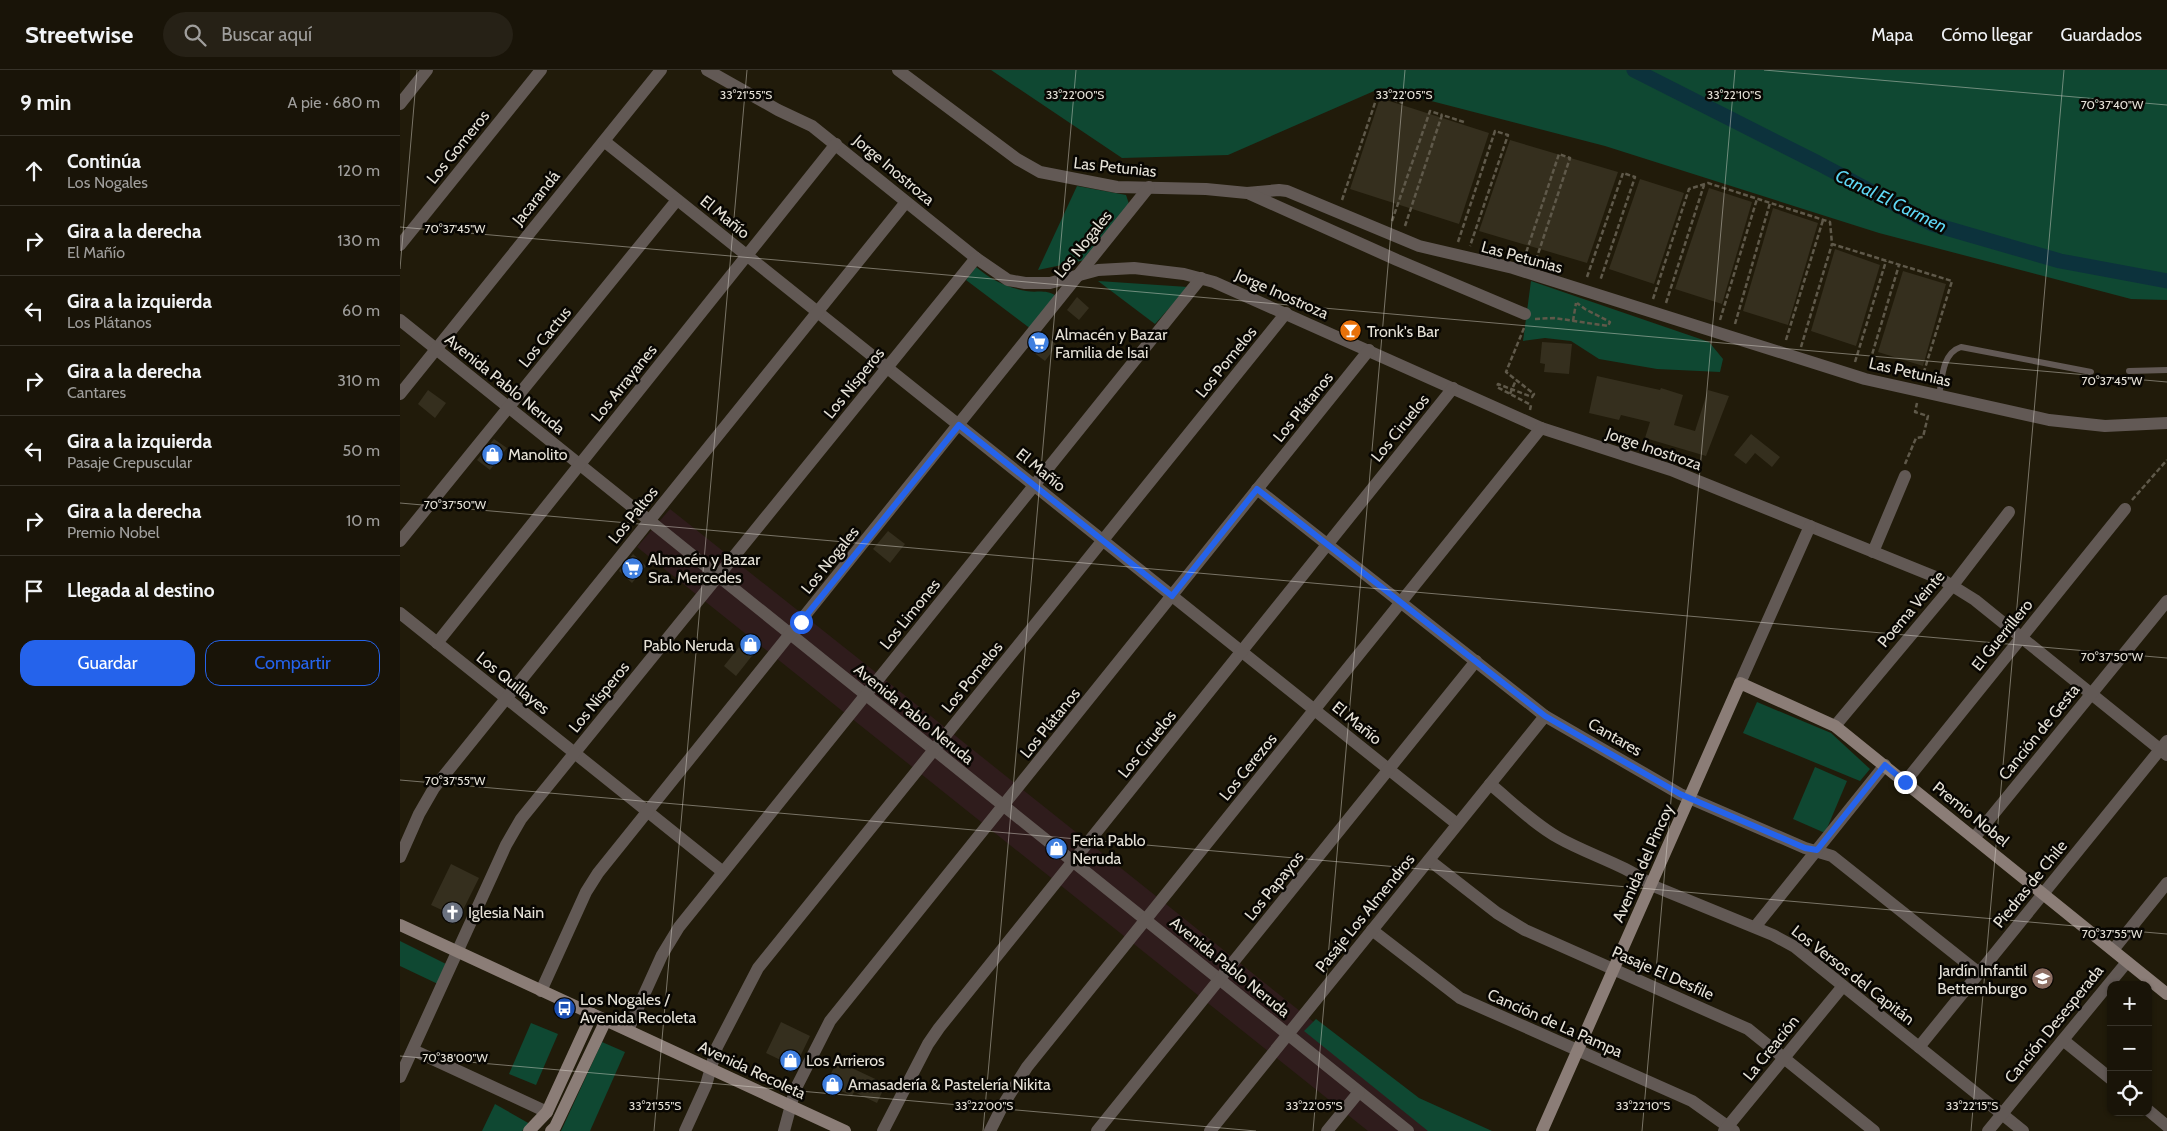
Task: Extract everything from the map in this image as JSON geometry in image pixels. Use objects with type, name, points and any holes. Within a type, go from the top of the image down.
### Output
[{"type":"street","name":"Los Gomeros","points":[[400,244],[541,70]]},
{"type":"street","name":"Jacarandá","points":[[400,394],[661,70]]},
{"type":"street","name":"Jorge Inostroza","points":[[706,70],[778,110],[812,126],[1001,276],[1016,282],[1050,283],[1080,274],[1134,268],[1167,271],[1201,278],[1286,313],[1541,428],[1671,470],[1953,585],[1976,600],[2091,694],[2165,748]]},
{"type":"street","name":"Las Petunias","points":[[898,70],[1017,159],[1040,172],[1117,186],[1206,189],[1247,193],[1287,191],[1400,240],[1460,257],[1526,272],[1917,396],[1939,396],[2058,421],[2106,426],[2167,423]]},
{"type":"street","points":[[400,104],[422,72]]},
{"type":"street","name":"El Mañío","points":[[604,141],[1457,824]]},
{"type":"street","name":"Los Arrayanes","points":[[437,643],[836,144]]},
{"type":"street","name":"Los Nogales","points":[[541,991],[586,892],[598,873],[1149,187]]},
{"type":"street","points":[[1247,193],[1526,320]]},
{"type":"street","name":"Los Cactus","points":[[400,541],[677,200]]},
{"type":"street","name":"Los Paltos","points":[[400,857],[419,814],[434,788],[906,202]]},
{"type":"street","name":"Los Nísperos","points":[[400,1077],[516,828],[976,258]]},
{"type":"street","name":"Los Limones","points":[[628,1030],[669,941],[1201,278]]},
{"type":"street","name":"Los Pomelos","points":[[685,1131],[706,1085],[716,1047],[758,968],[1286,313]]},
{"type":"street","name":"Avenida Pablo Neruda","points":[[400,320],[790,636],[1408,1131]]},
{"type":"street","name":"Los Plátanos","points":[[784,1131],[795,1090],[830,1021],[1369,350]]},
{"type":"street","name":"Los Ciruelos","points":[[884,1131],[928,1044],[939,1028],[1453,388]]},
{"type":"street","name":"Los Cerezos","points":[[990,1131],[1002,1104],[1027,1068],[1541,428]]},
{"type":"street","points":[[1874,552],[1905,476]]},
{"type":"street","name":"Cantares","points":[[1257,489],[1545,716],[1690,798],[1805,848],[1832,856],[1979,973]]},
{"type":"street","name":"El Guerrillero","points":[[1905,782],[2125,509]]},
{"type":"street","name":"Poema Veinte","points":[[1836,726],[1953,585],[2009,512]]},
{"type":"street","name":"Avenida del Pincoy","points":[[1542,1131],[1810,526]]},
{"type":"street","name":"Canción de Gesta","points":[[1974,838],[2167,601]]},
{"type":"street","name":"Los Quillayes","points":[[400,613],[723,872]]},
{"type":"street","name":"Los Papayos","points":[[1097,1131],[1476,661]]},
{"type":"street","name":"Premio Nobel","points":[[1740,683],[1836,726],[2167,994]]},
{"type":"street","name":"Pasaje Los Almendros","points":[[1210,1131],[1545,716]]},
{"type":"street","name":"Piedras de Chile","points":[[1919,1047],[2165,748]]},
{"type":"street","points":[[1754,927],[1885,765]]},
{"type":"street","name":"Los Versos del Capitán","points":[[1490,784],[1556,837],[1637,874],[1651,885],[1754,927],[1795,947],[2023,1131]]},
{"type":"street","name":"Pasaje El Desfile","points":[[1429,860],[1510,922],[1748,1029],[1874,1131]]},
{"type":"street","points":[[2113,950],[2167,883]]},
{"type":"street","name":"Avenida Recoleta","points":[[400,925],[845,1131]]},
{"type":"street","name":"Canción de La Pampa","points":[[1372,930],[1460,998],[1692,1101],[1729,1130]]},
{"type":"street","name":"Canción Desesperada","points":[[1988,1131],[2127,962]]},
{"type":"street","name":"La Creación","points":[[1729,1130],[1784,1058],[1843,986]]},
{"type":"street","points":[[529,1131],[547,1112],[592,1014]]},
{"type":"street","points":[[551,1131],[555,1127],[606,1020]]},
{"type":"street","points":[[2063,1040],[2107,1076]]},
{"type":"street","points":[[413,1050],[547,1112]]},
{"type":"street","points":[[1327,1131],[1359,1092]]},
{"type":"street","points":[[2152,1113],[2167,1126]]},
{"type":"lane","points":[[1939,396],[1949,355],[1955,349],[1961,347],[2092,372]]},
{"type":"lane","points":[[2129,371],[2167,370]]},
{"type":"path","points":[[1338,213],[1378,94],[1403,103]]},
{"type":"path","points":[[1388,234],[1430,111],[1464,122]]},
{"type":"path","points":[[1400,240],[1442,114]]},
{"type":"path","points":[[1495,131],[1508,135],[1460,257],[1495,131]]},
{"type":"path","points":[[1559,154],[1570,158],[1526,272],[1559,154]]},
{"type":"path","points":[[1573,321],[1580,289],[1622,173],[1635,177],[1596,295]]},
{"type":"path","points":[[1648,312],[1689,189],[1708,183],[1830,222],[1832,244],[1798,358]]},
{"type":"path","points":[[1662,316],[1704,185]]},
{"type":"path","points":[[1716,333],[1757,199]]},
{"type":"path","points":[[1731,337],[1770,203]]},
{"type":"path","points":[[1782,353],[1823,220]]},
{"type":"path","points":[[1832,244],[1952,281],[1917,396],[1915,412],[1928,416],[1923,437],[1916,438],[1902,472],[1905,476]]},
{"type":"path","points":[[1851,374],[1886,261]]},
{"type":"path","points":[[1865,379],[1899,265]]},
{"type":"path","points":[[1527,421],[1531,405],[1497,386],[1498,384],[1532,397],[1534,394],[1506,372],[1526,320],[1554,318],[1608,326],[1610,322],[1584,310],[1576,302]]},
{"type":"path","points":[[1510,394],[1516,380]]},
{"type":"path","points":[[2125,509],[2167,460]]},
{"type":"shaded area","name":"Feria Pablo Neruda","points":[[670,509],[1450,1131],[1368,1131],[637,547]]},
{"type":"green space","points":[[991,70],[2167,70],[2167,300],[2131,299],[1879,233],[1605,146],[1381,88],[1228,155],[1122,158]]},
{"type":"green space","points":[[1077,186],[1126,195],[1129,204],[1085,260],[1038,270]]},
{"type":"green space","points":[[976,267],[1005,285],[1026,291],[1045,292],[1056,296],[1031,329],[966,280]]},
{"type":"green space","points":[[1098,281],[1188,287],[1155,324]]},
{"type":"green space","points":[[1531,281],[1709,342],[1723,359],[1720,372],[1657,369],[1599,359],[1571,341],[1545,338],[1523,341]]},
{"type":"green space","points":[[1757,702],[1831,733],[1870,769],[1860,781],[1743,733]]},
{"type":"green space","points":[[1815,767],[1847,781],[1825,833],[1793,819]]},
{"type":"green space","points":[[400,941],[448,965],[440,985],[400,966]]},
{"type":"green space","points":[[1316,1019],[1419,1098],[1492,1131],[1428,1131],[1304,1031]]},
{"type":"green space","points":[[531,1023],[558,1034],[536,1085],[509,1074]]},
{"type":"green space","points":[[602,1042],[625,1052],[590,1131],[561,1131]]},
{"type":"green space","points":[[495,1104],[530,1124],[522,1131],[482,1131]]},
{"type":"building","points":[[1380,98],[1489,133],[1459,224],[1350,189]]},
{"type":"building","points":[[1510,140],[1618,172],[1587,263],[1479,231]]},
{"type":"building","points":[[1640,179],[1684,193],[1654,284],[1609,269]]},
{"type":"building","points":[[1709,188],[1752,202],[1722,304],[1675,289]]},
{"type":"building","points":[[1773,208],[1818,223],[1788,325],[1743,311]]},
{"type":"building","points":[[1835,249],[1880,265],[1856,346],[1811,331]]},
{"type":"building","points":[[1903,271],[1946,284],[1923,366],[1878,352]]},
{"type":"building","points":[[1077,297],[1089,308],[1079,320],[1067,310]]},
{"type":"building","points":[[1042,333],[1057,345],[1045,361],[1029,349]]},
{"type":"building","points":[[1542,342],[1572,344],[1569,374],[1544,372],[1545,364],[1540,363]]},
{"type":"building","points":[[1597,376],[1660,390],[1661,388],[1683,395],[1674,425],[1695,431],[1708,390],[1729,396],[1706,456],[1645,438],[1650,422],[1621,415],[1619,420],[1589,413]]},
{"type":"building","points":[[428,390],[446,403],[435,418],[418,404]]},
{"type":"building","points":[[1751,434],[1780,457],[1772,467],[1755,453],[1746,464],[1734,455]]},
{"type":"building","name":"Manolito","points":[[494,439],[507,448],[490,470],[477,460]]},
{"type":"building","points":[[888,531],[905,544],[890,563],[873,549]]},
{"type":"building","name":"Almacén y Bazar Sra. Mercedes","points":[[633,554],[646,566],[632,583],[619,571]]},
{"type":"building","points":[[747,637],[759,647],[736,676],[724,666]]},
{"type":"building","points":[[451,864],[479,878],[459,918],[431,905]]},
{"type":"building","points":[[781,1022],[810,1036],[795,1067],[766,1053]]},
{"type":"building","points":[[837,1061],[886,1084],[877,1103],[854,1092],[852,1096],[826,1084]]},
{"type":"waterway","name":"Canal El Carmen","points":[[1634,70],[1818,163],[1932,224],[2060,261],[2167,281]]},
{"type":"place","name":"Tronk's Bar","points":[[1351,331]]},
{"type":"place","name":"Almacén y Bazar Familia de Isai","points":[[1039,343]]},
{"type":"place","name":"Manolito","points":[[492,454]]},
{"type":"place","name":"Almacén y Bazar Sra. Mercedes","points":[[632,568]]},
{"type":"place","name":"Pablo Neruda","points":[[750,645]]},
{"type":"place","name":"Feria Pablo Neruda","points":[[1056,849]]},
{"type":"place","name":"Iglesia Nain","points":[[452,912]]},
{"type":"place","name":"Jardín Infantil Bettemburgo","points":[[2043,979]]},
{"type":"place","name":"Los Nogales / Avenida Recoleta","points":[[564,1008]]},
{"type":"place","name":"Los Arrieros","points":[[790,1060]]},
{"type":"place","name":"Amasadería & Pastelería Nikita","points":[[832,1084]]},
{"type":"route","points":[[801,622],[959,425],[1172,596],[1257,489],[1545,716],[1680,794],[1805,848],[1817,850],[1885,765],[1905,782]]}]
